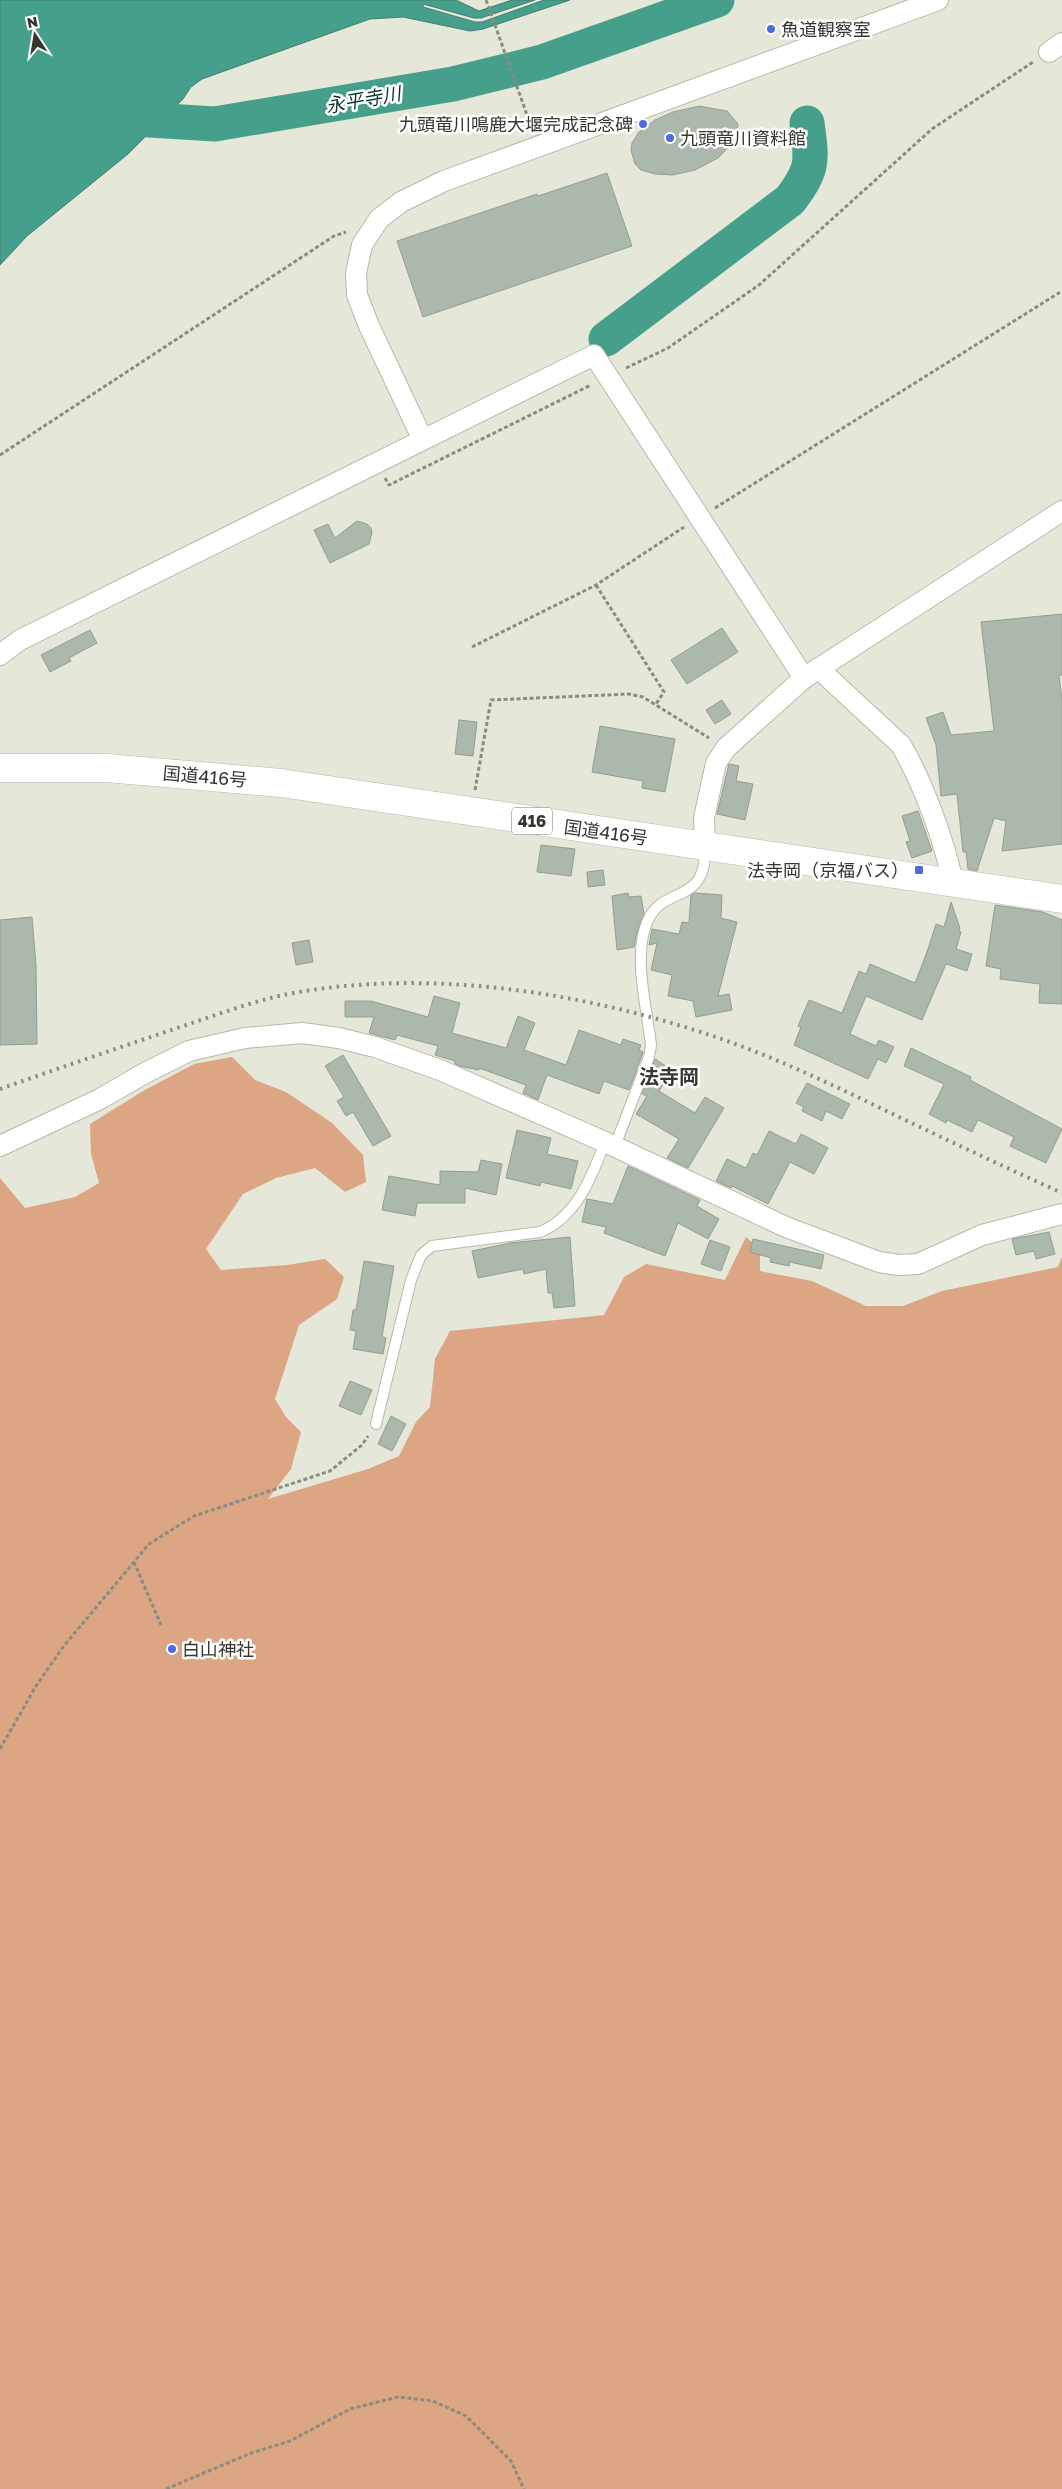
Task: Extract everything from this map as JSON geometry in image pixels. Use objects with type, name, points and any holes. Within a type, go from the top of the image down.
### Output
[{"type":"highway","name":"国道416号","points":[[0,768],[107,768],[174,772],[281,783],[471,813],[1062,899]]},
{"type":"street","points":[[422,438],[369,326],[357,295],[356,273],[362,246],[368,232],[379,219],[402,202],[444,181],[938,0]]},
{"type":"street","points":[[0,655],[20,640],[422,438],[594,355],[698,518],[811,673],[901,744],[947,855],[952,883]]},
{"type":"street","points":[[705,846],[704,818],[716,763],[726,748],[811,673],[1062,511]]},
{"type":"street","points":[[0,1146],[100,1099],[145,1073],[189,1051],[245,1038],[302,1033],[339,1038],[431,1067],[610,1144],[786,1226],[846,1251],[889,1263],[918,1264],[982,1235],[1062,1214]]},
{"type":"lane","points":[[376,1424],[411,1280],[421,1255],[432,1246],[540,1232],[556,1226],[567,1215],[610,1144],[649,1057],[651,1045],[642,975],[641,939],[649,918],[662,904],[688,890],[700,879],[706,865],[705,846]]},
{"type":"path","points":[[486,0],[530,121]]},
{"type":"path","points":[[375,462],[389,485],[668,348],[752,291],[932,129],[1055,48]]},
{"type":"path","points":[[0,455],[334,236],[350,231],[368,232]]},
{"type":"path","points":[[472,647],[596,584],[698,518],[1062,291]]},
{"type":"path","points":[[596,584],[664,692],[656,704]]},
{"type":"path","points":[[471,813],[491,700],[629,694],[643,697],[656,704],[726,748]]},
{"type":"path","points":[[0,1749],[36,1686],[63,1647],[149,1544],[194,1516],[330,1471],[362,1444],[376,1424]]},
{"type":"path","points":[[134,1562],[161,1625]]},
{"type":"path","points":[[166,2489],[251,2453],[290,2441],[350,2409],[398,2397],[433,2401],[466,2416],[511,2461],[524,2489]]},
{"type":"shaded area","points":[[232,1057],[255,1080],[286,1092],[332,1123],[363,1155],[366,1182],[345,1192],[315,1168],[276,1178],[243,1194],[206,1249],[221,1270],[287,1265],[325,1259],[344,1277],[337,1299],[299,1325],[275,1399],[286,1417],[301,1432],[291,1469],[268,1499],[368,1469],[399,1456],[416,1422],[430,1407],[435,1359],[450,1331],[604,1315],[624,1277],[646,1264],[725,1280],[746,1237],[760,1249],[760,1271],[812,1281],[866,1306],[903,1306],[942,1291],[1058,1267],[1062,1257],[1062,2489],[0,2489],[0,1178],[25,1208],[75,1197],[99,1183],[91,1154],[90,1124],[143,1091],[194,1064]]},
{"type":"water","points":[[0,0],[456,0],[479,11],[512,0],[535,0],[481,18],[474,18],[423,4],[423,7],[475,22],[482,22],[544,0],[570,0],[483,29],[470,31],[403,17],[370,19],[202,79],[191,87],[183,99],[128,154],[27,236],[0,265]]},
{"type":"building","points":[[699,106],[727,111],[738,124],[736,140],[718,158],[695,170],[673,175],[655,174],[641,170],[635,164],[631,150],[632,143],[639,132],[655,120],[673,112]]},
{"type":"building","points":[[607,173],[632,246],[423,317],[397,241],[537,194],[538,196]]},
{"type":"building","points":[[357,521],[367,524],[371,528],[372,533],[369,544],[330,563],[314,530],[328,524],[335,538]]},
{"type":"building","points":[[1062,614],[1062,675],[1059,675],[1062,700],[1062,844],[1002,851],[1006,821],[994,818],[977,871],[968,869],[966,852],[963,852],[957,794],[941,796],[936,745],[926,718],[943,712],[951,735],[994,731],[981,622]]},
{"type":"building","points":[[722,628],[738,652],[687,684],[671,660]]},
{"type":"building","points":[[90,630],[97,643],[69,658],[71,661],[50,672],[41,655]]},
{"type":"building","points":[[722,700],[731,714],[715,724],[706,710]]},
{"type":"building","points":[[459,720],[477,722],[473,756],[455,754]]},
{"type":"building","points":[[600,726],[675,739],[665,792],[642,788],[643,781],[592,772]]},
{"type":"building","points":[[729,764],[739,766],[736,781],[753,784],[745,820],[717,814]]},
{"type":"building","points":[[918,811],[932,851],[912,858],[906,842],[910,841],[902,816]]},
{"type":"building","points":[[541,845],[575,849],[571,876],[537,872]]},
{"type":"building","points":[[603,870],[605,885],[588,887],[587,872]]},
{"type":"building","points":[[628,893],[629,897],[641,896],[644,914],[634,947],[617,950],[612,896]]},
{"type":"building","points":[[695,893],[722,895],[721,918],[737,922],[718,996],[729,994],[732,1010],[696,1017],[693,1001],[668,996],[672,975],[651,970],[657,943],[649,945],[652,929],[679,934],[682,922],[689,923],[691,895]]},
{"type":"building","points":[[951,902],[960,928],[959,931],[961,932],[956,949],[972,954],[967,971],[946,964],[922,1020],[866,996],[850,1034],[876,1046],[879,1040],[894,1047],[886,1063],[878,1059],[868,1079],[794,1045],[801,1027],[798,1026],[809,1000],[842,1013],[859,971],[866,974],[870,964],[915,983],[936,924],[944,927]]},
{"type":"building","points":[[995,905],[1043,912],[1062,920],[1062,1004],[1039,1003],[1040,984],[1000,979],[1001,969],[986,966]]},
{"type":"building","points":[[32,917],[36,965],[37,1044],[0,1045],[0,920]]},
{"type":"building","points":[[309,940],[313,962],[296,965],[292,943]]},
{"type":"building","points":[[434,996],[460,1003],[452,1033],[506,1048],[518,1016],[535,1023],[524,1050],[566,1065],[579,1030],[621,1045],[623,1039],[641,1045],[639,1050],[643,1052],[629,1090],[604,1081],[599,1094],[547,1075],[538,1100],[523,1093],[526,1085],[479,1068],[479,1070],[459,1066],[454,1063],[455,1061],[435,1055],[438,1046],[397,1035],[395,1040],[369,1033],[374,1017],[345,1017],[345,1001],[371,1001],[428,1017]]},
{"type":"building","points":[[911,1048],[971,1077],[970,1080],[1062,1129],[1046,1163],[1010,1146],[1014,1137],[978,1120],[972,1132],[947,1120],[946,1123],[929,1114],[944,1084],[904,1066]]},
{"type":"building","points":[[343,1055],[391,1136],[373,1146],[353,1112],[346,1116],[337,1101],[344,1097],[325,1066]]},
{"type":"building","points":[[655,1059],[669,1068],[661,1081],[664,1083],[659,1091],[695,1113],[705,1097],[724,1108],[688,1168],[667,1158],[679,1139],[636,1114],[647,1096],[642,1094]]},
{"type":"building","points":[[807,1083],[850,1104],[842,1119],[826,1111],[822,1121],[802,1111],[804,1107],[796,1103]]},
{"type":"building","points":[[517,1130],[551,1138],[547,1154],[578,1161],[571,1189],[541,1182],[540,1186],[506,1178]]},
{"type":"building","points":[[769,1131],[796,1144],[801,1134],[828,1148],[814,1174],[790,1162],[768,1204],[732,1186],[731,1188],[716,1181],[727,1159],[746,1168],[753,1153],[757,1155]]},
{"type":"building","points":[[481,1160],[502,1164],[496,1195],[465,1188],[465,1203],[417,1203],[415,1216],[382,1210],[389,1176],[440,1185],[440,1171],[478,1172]]},
{"type":"building","points":[[628,1166],[700,1200],[697,1206],[719,1219],[708,1239],[678,1223],[665,1256],[604,1233],[606,1227],[582,1222],[587,1199],[613,1204]]},
{"type":"building","points":[[1049,1232],[1055,1254],[1036,1259],[1034,1251],[1016,1255],[1012,1239]]},
{"type":"building","points":[[570,1237],[575,1306],[554,1308],[552,1293],[548,1293],[546,1269],[524,1274],[523,1269],[478,1278],[472,1251],[510,1243]]},
{"type":"building","points":[[753,1239],[824,1255],[821,1269],[790,1262],[789,1266],[770,1262],[771,1258],[750,1252]]},
{"type":"building","points":[[710,1240],[730,1247],[721,1271],[701,1264]]},
{"type":"building","points":[[364,1261],[394,1266],[382,1337],[386,1338],[383,1354],[353,1349],[356,1331],[350,1330],[353,1310],[356,1310]]},
{"type":"building","points":[[350,1381],[372,1390],[361,1415],[339,1406]]},
{"type":"building","points":[[391,1416],[406,1424],[392,1451],[378,1444]]},
{"type":"waterway","name":"永平寺川","points":[[113,114],[133,119],[215,124],[453,84],[542,62],[717,0]]},
{"type":"waterway","points":[[606,339],[790,200],[803,180],[809,164],[810,147],[807,123]]},
{"type":"railway","points":[[0,1089],[230,1010],[275,997],[305,991],[358,985],[411,983],[466,985],[574,999],[680,1025],[730,1042],[815,1077],[1062,1193]]},
{"type":"place","name":"魚道観察室","points":[[771,29]]},
{"type":"place","name":"九頭竜川鳴鹿大堰完成記念碑","points":[[643,124]]},
{"type":"place","name":"九頭竜川資料館","points":[[670,138]]},
{"type":"place","name":"法寺岡（京福バス）","points":[[919,870]]},
{"type":"place","name":"白山神社","points":[[172,1649]]},
{"type":"district","name":"法寺岡","points":[[669,1076]]}]
